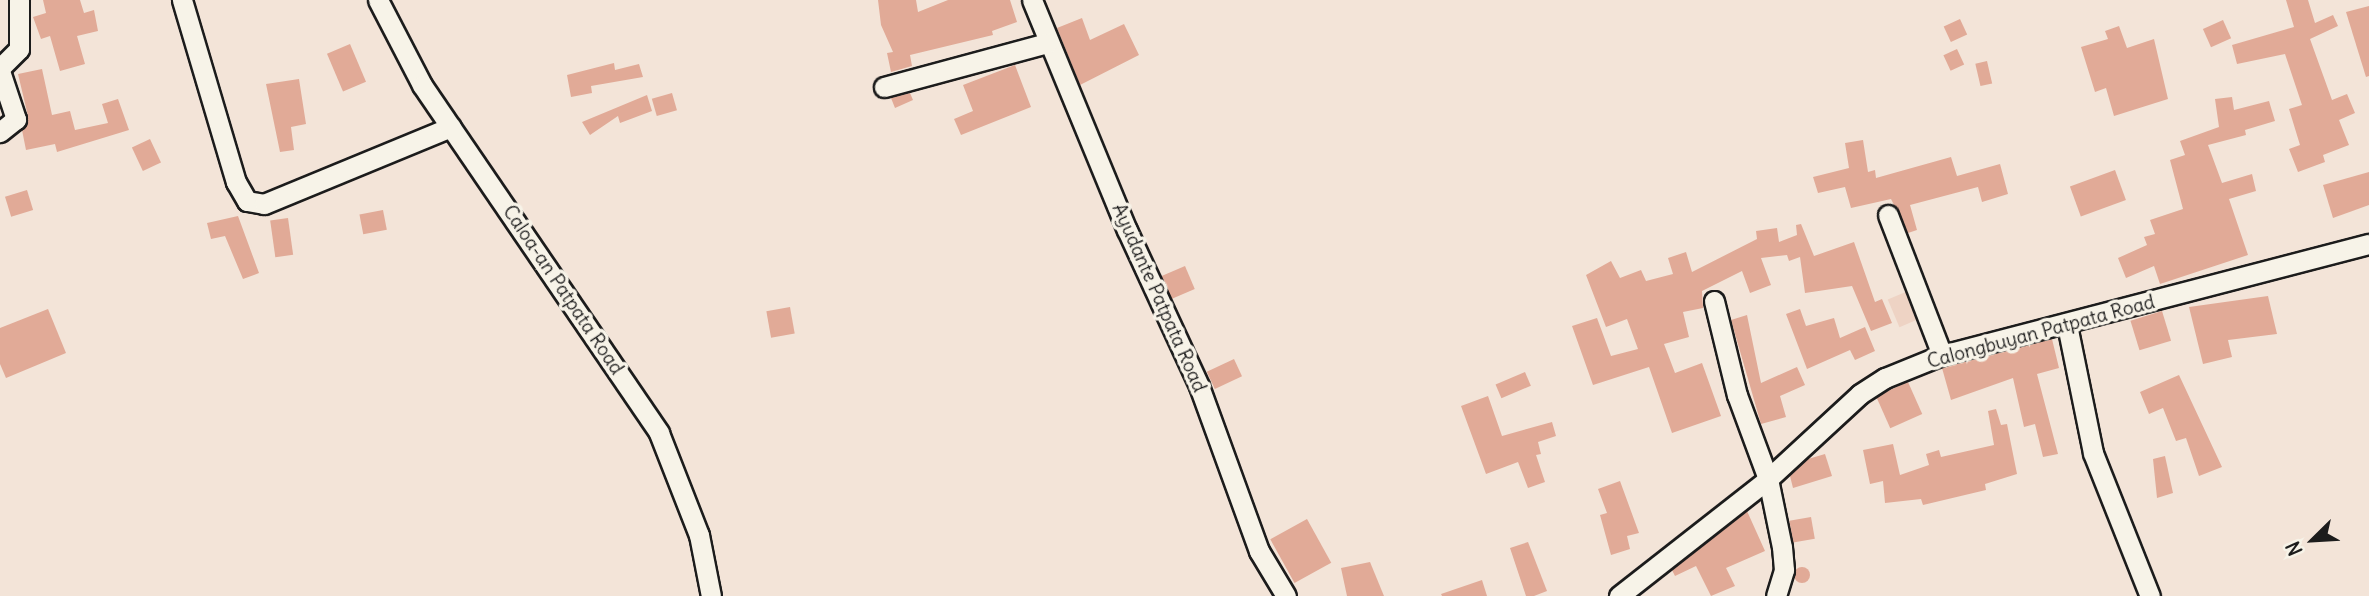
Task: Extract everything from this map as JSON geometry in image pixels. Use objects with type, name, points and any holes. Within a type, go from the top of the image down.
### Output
[{"type":"street","points":[[0,132],[16,119],[0,70],[19,49],[19,0]]},
{"type":"street","points":[[183,0],[236,182],[247,201],[264,204],[451,127]]},
{"type":"street","name":"Caloa-an Patpata Road","points":[[378,0],[422,85],[659,433],[699,535],[711,596]]},
{"type":"street","name":"Ayudante Patpata Road","points":[[1032,0],[1047,43],[1185,352],[1259,551],[1286,596]]},
{"type":"street","points":[[884,87],[1047,43]]},
{"type":"street","points":[[1888,215],[1942,355]]},
{"type":"street","name":"Calongbuyan Patpata Road","points":[[1619,596],[1768,479],[1875,383],[1942,355],[2067,325],[2369,244]]},
{"type":"street","points":[[1714,301],[1737,396],[1768,479],[1784,561],[1776,596]]},
{"type":"street","points":[[2067,325],[2093,453],[2150,596]]},
{"type":"shaded area","points":[[1908,291],[1920,319],[1899,327],[1888,300]]},
{"type":"building","points":[[43,0],[80,0],[84,13],[94,10],[98,31],[77,36],[85,64],[60,71],[50,36],[41,39],[33,17],[46,13]]},
{"type":"building","points":[[878,0],[916,0],[918,12],[948,0],[1010,0],[1017,22],[992,31],[993,35],[910,55],[912,66],[891,72],[887,53],[893,52],[881,25]]},
{"type":"building","points":[[2286,0],[2308,0],[2315,23],[2333,15],[2338,26],[2310,39],[2332,100],[2347,94],[2355,113],[2339,120],[2349,145],[2323,155],[2325,162],[2298,172],[2289,149],[2300,145],[2289,109],[2302,105],[2285,54],[2237,64],[2232,45],[2294,27]]},
{"type":"building","points":[[2369,6],[2369,76],[2366,77],[2346,12]]},
{"type":"building","points":[[1082,18],[1090,40],[1124,24],[1139,55],[1080,85],[1057,28]]},
{"type":"building","points":[[1960,19],[1967,34],[1951,42],[1944,27]]},
{"type":"building","points":[[2223,20],[2231,38],[2211,47],[2203,29]]},
{"type":"building","points":[[2119,26],[2127,48],[2154,39],[2168,99],[2114,116],[2106,88],[2095,92],[2081,47],[2108,39],[2105,31]]},
{"type":"building","points":[[350,44],[366,82],[343,92],[327,54]]},
{"type":"building","points":[[1957,49],[1964,64],[1951,71],[1943,55]]},
{"type":"building","points":[[1987,61],[1992,83],[1980,86],[1975,64]]},
{"type":"building","points":[[614,63],[615,70],[639,64],[643,77],[591,86],[592,93],[571,97],[567,75]]},
{"type":"building","points":[[1015,65],[1031,107],[961,135],[954,119],[973,111],[963,85]]},
{"type":"building","points":[[42,69],[52,115],[70,111],[75,130],[108,123],[102,104],[118,99],[129,130],[57,152],[55,144],[26,150],[22,130],[28,116],[18,74]]},
{"type":"building","points":[[299,79],[306,124],[291,127],[294,150],[280,152],[266,84]]},
{"type":"building","points":[[672,93],[677,110],[657,116],[652,99]]},
{"type":"building","points":[[910,93],[913,100],[895,108],[891,98]]},
{"type":"building","points":[[647,95],[652,111],[620,123],[618,116],[590,135],[582,122]]},
{"type":"building","points":[[2232,97],[2234,110],[2269,101],[2275,121],[2245,130],[2246,135],[2208,145],[2222,183],[2252,174],[2256,191],[2229,199],[2248,255],[2160,284],[2154,266],[2126,278],[2118,258],[2147,245],[2144,237],[2155,234],[2150,220],[2183,209],[2170,160],[2185,155],[2180,141],[2219,127],[2215,99]]},
{"type":"building","points":[[150,139],[161,163],[143,171],[132,147]]},
{"type":"building","points":[[1863,140],[1868,172],[1875,170],[1876,178],[1951,157],[1957,176],[2000,164],[2008,194],[1982,202],[1978,187],[1910,205],[1917,230],[1908,233],[1891,199],[1851,208],[1845,187],[1818,193],[1813,177],[1849,168],[1845,143]]},
{"type":"building","points":[[2115,170],[2126,200],[2081,216],[2070,186]]},
{"type":"building","points":[[2369,172],[2369,205],[2333,218],[2323,185]]},
{"type":"building","points":[[27,190],[33,210],[11,217],[5,197]]},
{"type":"building","points":[[383,210],[387,230],[363,234],[359,215]]},
{"type":"building","points":[[238,216],[259,273],[243,279],[225,236],[211,239],[207,223]]},
{"type":"building","points":[[288,218],[293,255],[275,257],[270,221]]},
{"type":"building","points":[[1801,224],[1814,256],[1854,242],[1875,302],[1882,299],[1892,323],[1871,331],[1852,286],[1805,293],[1800,257],[1789,261],[1787,255],[1761,258],[1771,285],[1750,293],[1742,271],[1702,291],[1703,308],[1683,312],[1689,337],[1664,344],[1675,373],[1702,363],[1721,416],[1672,433],[1649,367],[1593,385],[1572,326],[1597,318],[1611,356],[1638,349],[1627,319],[1606,327],[1586,275],[1611,261],[1620,278],[1641,270],[1646,281],[1673,274],[1668,258],[1686,252],[1692,272],[1757,239],[1756,231],[1777,228],[1779,242],[1797,235],[1796,225]]},
{"type":"building","points":[[1185,266],[1195,289],[1171,299],[1161,276]]},
{"type":"building","points":[[2268,296],[2277,334],[2228,340],[2232,357],[2203,364],[2189,307]]},
{"type":"building","points":[[790,307],[795,334],[771,338],[766,311]]},
{"type":"building","points":[[48,309],[66,353],[6,378],[0,364],[0,328]]},
{"type":"building","points":[[1800,309],[1806,326],[1834,318],[1840,338],[1865,327],[1875,351],[1855,360],[1850,350],[1807,369],[1786,314]]},
{"type":"building","points":[[2162,311],[2171,341],[2140,350],[2130,321]]},
{"type":"building","points":[[1747,315],[1761,383],[1797,367],[1805,385],[1780,396],[1786,417],[1761,424],[1731,320]]},
{"type":"building","points":[[2052,339],[2059,368],[2037,374],[2058,454],[2043,457],[2035,424],[2024,427],[2013,378],[1951,400],[1942,368]]},
{"type":"building","points":[[1234,359],[1242,376],[1215,389],[1207,372]]},
{"type":"building","points":[[1525,372],[1531,386],[1501,398],[1496,385]]},
{"type":"building","points":[[2179,375],[2222,467],[2199,476],[2186,438],[2176,441],[2163,408],[2149,414],[2140,392]]},
{"type":"building","points":[[1908,382],[1922,414],[1890,428],[1876,396]]},
{"type":"building","points":[[1488,396],[1502,436],[1552,422],[1556,436],[1538,442],[1541,454],[1536,455],[1545,482],[1528,488],[1518,462],[1486,474],[1461,406]]},
{"type":"building","points":[[1996,409],[2001,425],[2007,424],[2017,474],[1985,484],[1986,490],[1923,505],[1921,499],[1885,503],[1883,481],[1870,484],[1863,450],[1893,444],[1900,475],[1929,465],[1926,454],[1939,450],[1941,457],[1994,445],[1988,411]]},
{"type":"building","points":[[1825,454],[1832,476],[1793,488],[1790,476],[1808,459]]},
{"type":"building","points":[[2165,456],[2173,493],[2157,498],[2153,459]]},
{"type":"building","points":[[1620,481],[1639,533],[1627,536],[1630,549],[1611,555],[1600,515],[1607,513],[1598,489]]},
{"type":"building","points":[[1747,511],[1765,551],[1726,568],[1735,586],[1711,596],[1696,566],[1675,576],[1672,570]]},
{"type":"building","points":[[1811,517],[1815,539],[1793,542],[1789,521]]},
{"type":"building","points":[[1307,519],[1331,563],[1295,583],[1270,539]]},
{"type":"building","points":[[1528,542],[1547,591],[1534,596],[1526,596],[1510,548]]},
{"type":"building","points":[[1370,562],[1384,596],[1347,596],[1341,568]]},
{"type":"building","points":[[1799,567],[1805,567],[1810,575],[1808,581],[1799,583],[1794,578],[1794,572]]},
{"type":"building","points":[[1482,580],[1487,596],[1441,594]]}]
